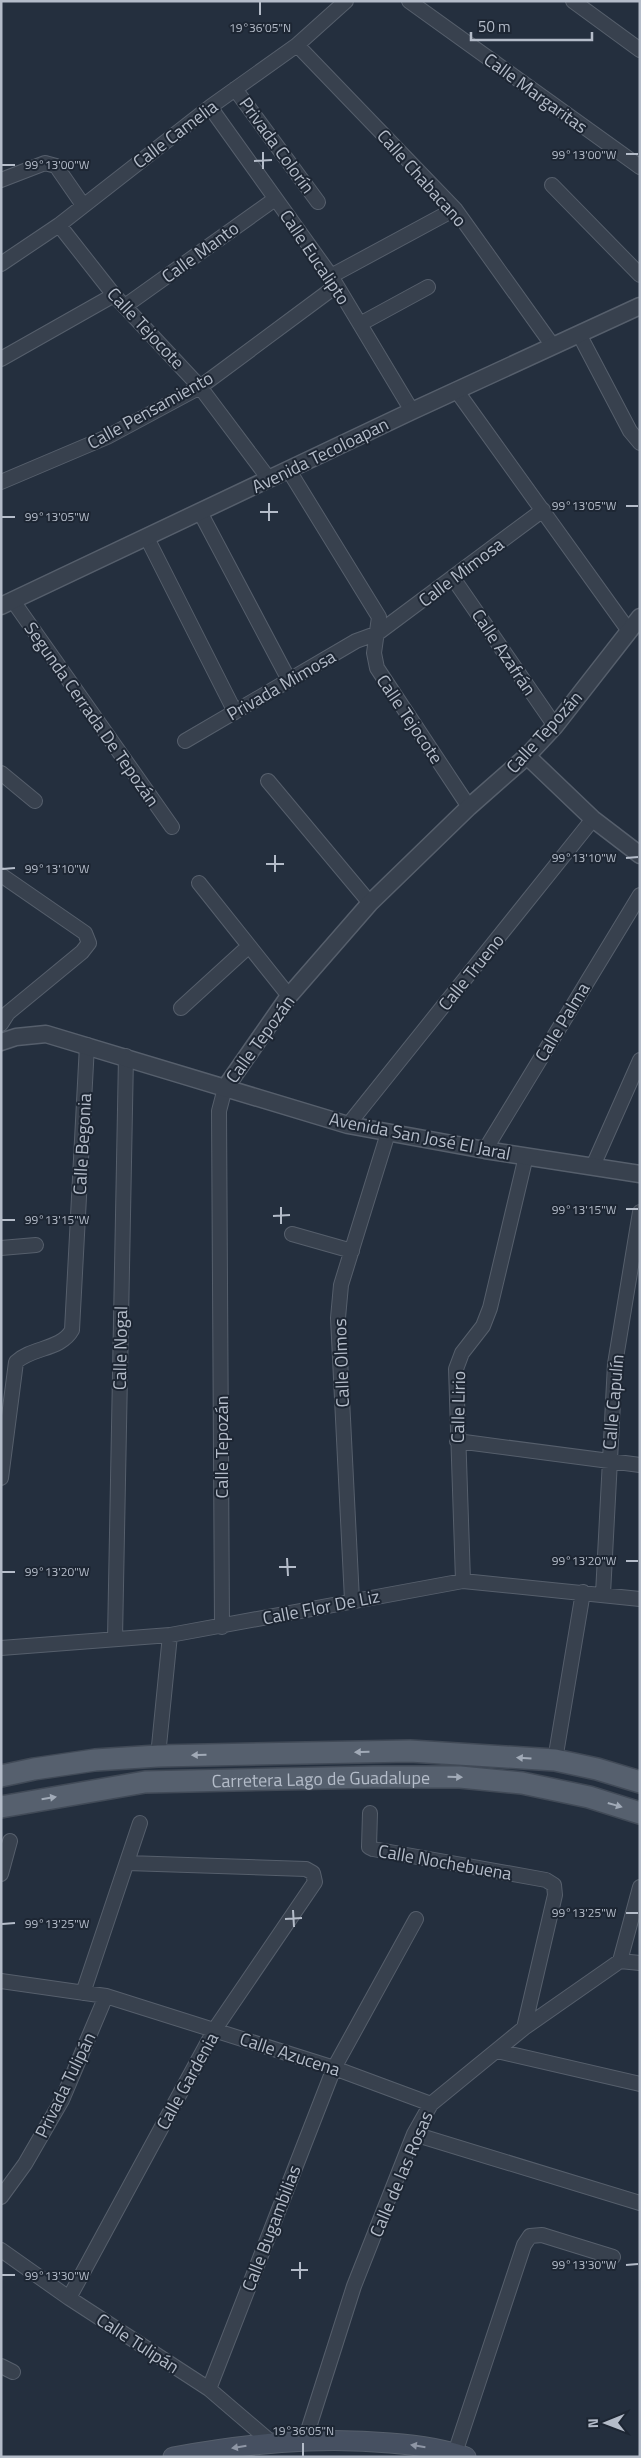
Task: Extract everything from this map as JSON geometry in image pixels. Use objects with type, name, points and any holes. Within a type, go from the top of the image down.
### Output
[{"type":"main road","name":"Carretera Lago de Guadalupe","points":[[1,1776],[95,1760],[158,1756],[410,1751],[554,1760],[597,1769],[640,1782]]},
{"type":"main road","name":"Carretera Lago de Guadalupe","points":[[1,1807],[145,1782],[460,1777],[522,1783],[640,1812]]},
{"type":"main road","points":[[173,2457],[271,2442],[305,2440],[369,2441],[418,2446],[460,2455]]},
{"type":"street","name":"Calle Camelia","points":[[1,264],[59,225],[210,107],[297,44],[346,1]]},
{"type":"street","name":"Calle Margaritas","points":[[409,1],[640,167]]},
{"type":"street","points":[[573,1],[640,50]]},
{"type":"street","name":"Calle Chabacano","points":[[297,44],[455,209],[553,346]]},
{"type":"street","name":"Privada Colorín","points":[[235,89],[318,202]]},
{"type":"street","name":"Calle Eucalipto","points":[[210,107],[334,281],[412,411]]},
{"type":"street","points":[[1,180],[45,163],[56,166],[83,205]]},
{"type":"street","points":[[552,185],[640,275]]},
{"type":"street","name":"Calle Manto","points":[[125,306],[275,199]]},
{"type":"street","name":"Calle Pensamiento","points":[[1,482],[107,437],[200,387],[334,281],[455,209]]},
{"type":"street","name":"Calle Tejocote","points":[[59,225],[114,295],[200,387],[269,479]]},
{"type":"street","points":[[360,324],[428,287]]},
{"type":"street","points":[[1,359],[114,295]]},
{"type":"street","name":"Avenida Tecoloapan","points":[[7,604],[456,390],[579,334],[637,312]]},
{"type":"street","points":[[579,334],[630,431],[640,443]]},
{"type":"street","points":[[456,390],[629,631]]},
{"type":"street","name":"Calle Tejocote","points":[[288,469],[379,618],[374,654],[377,668],[469,807]]},
{"type":"street","name":"Calle Mimosa","points":[[378,633],[543,510]]},
{"type":"street","points":[[200,512],[289,680]]},
{"type":"street","points":[[147,538],[234,712]]},
{"type":"street","name":"Calle Azafrán","points":[[454,578],[555,726]]},
{"type":"street","name":"Segunda Cerrada De Tepozán","points":[[7,604],[172,827]]},
{"type":"street","name":"Calle Tepozán","points":[[222,1627],[218,1111],[224,1088],[290,996],[370,903],[469,807],[527,756],[555,726],[640,617]]},
{"type":"street","name":"Privada Mimosa","points":[[185,741],[356,641],[378,633]]},
{"type":"street","points":[[527,756],[593,819],[640,855]]},
{"type":"street","points":[[1,774],[35,801]]},
{"type":"street","points":[[268,781],[370,903]]},
{"type":"street","name":"Calle Trueno","points":[[348,1125],[593,819]]},
{"type":"street","points":[[1,875],[85,933],[89,943],[82,952],[8,1013],[1,1024]]},
{"type":"street","points":[[199,884],[290,996]]},
{"type":"street","name":"Calle Palma","points":[[485,1150],[640,895]]},
{"type":"street","points":[[181,1008],[249,946]]},
{"type":"street","name":"Avenida San José El Jaral","points":[[1,1042],[16,1037],[46,1034],[126,1056],[348,1125],[485,1150],[640,1174]]},
{"type":"street","name":"Calle Begonia","points":[[1,1478],[16,1362],[23,1356],[63,1341],[72,1330],[87,1046]]},
{"type":"street","name":"Calle Nogal","points":[[115,1639],[126,1056]]},
{"type":"street","points":[[593,1166],[640,1060]]},
{"type":"street","name":"Calle Olmos","points":[[352,1600],[338,1318],[341,1285],[388,1133]]},
{"type":"street","name":"Calle Lirio","points":[[463,1581],[456,1369],[462,1353],[483,1326],[490,1308],[526,1156]]},
{"type":"street","name":"Calle Capulín","points":[[603,1594],[615,1364],[640,1212]]},
{"type":"street","points":[[292,1234],[352,1251]]},
{"type":"street","points":[[1,1248],[36,1245]]},
{"type":"street","points":[[457,1441],[640,1465]]},
{"type":"street","name":"Calle Flor De Liz","points":[[1,1648],[170,1635],[222,1627],[352,1600],[463,1581],[640,1599]]},
{"type":"street","points":[[554,1760],[583,1592]]},
{"type":"street","points":[[158,1756],[170,1635]]},
{"type":"street","name":"Calle Nochebuena","points":[[370,1813],[368,1842],[369,1847],[373,1849],[546,1880],[554,1886],[555,1895],[524,2028]]},
{"type":"street","points":[[84,1993],[140,1822]]},
{"type":"street","points":[[1,1874],[10,1841]]},
{"type":"street","name":"Calle Gardenia","points":[[69,2298],[214,2029],[315,1882],[313,1873],[306,1869],[127,1863]]},
{"type":"street","points":[[640,1887],[620,1961],[640,1963]]},
{"type":"street","name":"Calle Bugambilias","points":[[208,2389],[334,2068],[416,1919]]},
{"type":"street","name":"Calle de las Rosas","points":[[305,2440],[354,2286],[414,2134],[431,2104],[524,2028],[620,1961]]},
{"type":"street","name":"Calle Azucena","points":[[1,1981],[106,1996],[334,2068],[431,2104]]},
{"type":"street","name":"Privada Tulipán","points":[[1,2197],[25,2164],[62,2100],[106,1996]]},
{"type":"street","points":[[497,2051],[640,2084]]},
{"type":"street","points":[[414,2134],[640,2203]]},
{"type":"street","points":[[460,2455],[524,2245],[530,2236],[542,2235],[613,2257]]},
{"type":"street","name":"Calle Tulipán","points":[[1,2250],[69,2298],[208,2389],[271,2442]]}]
